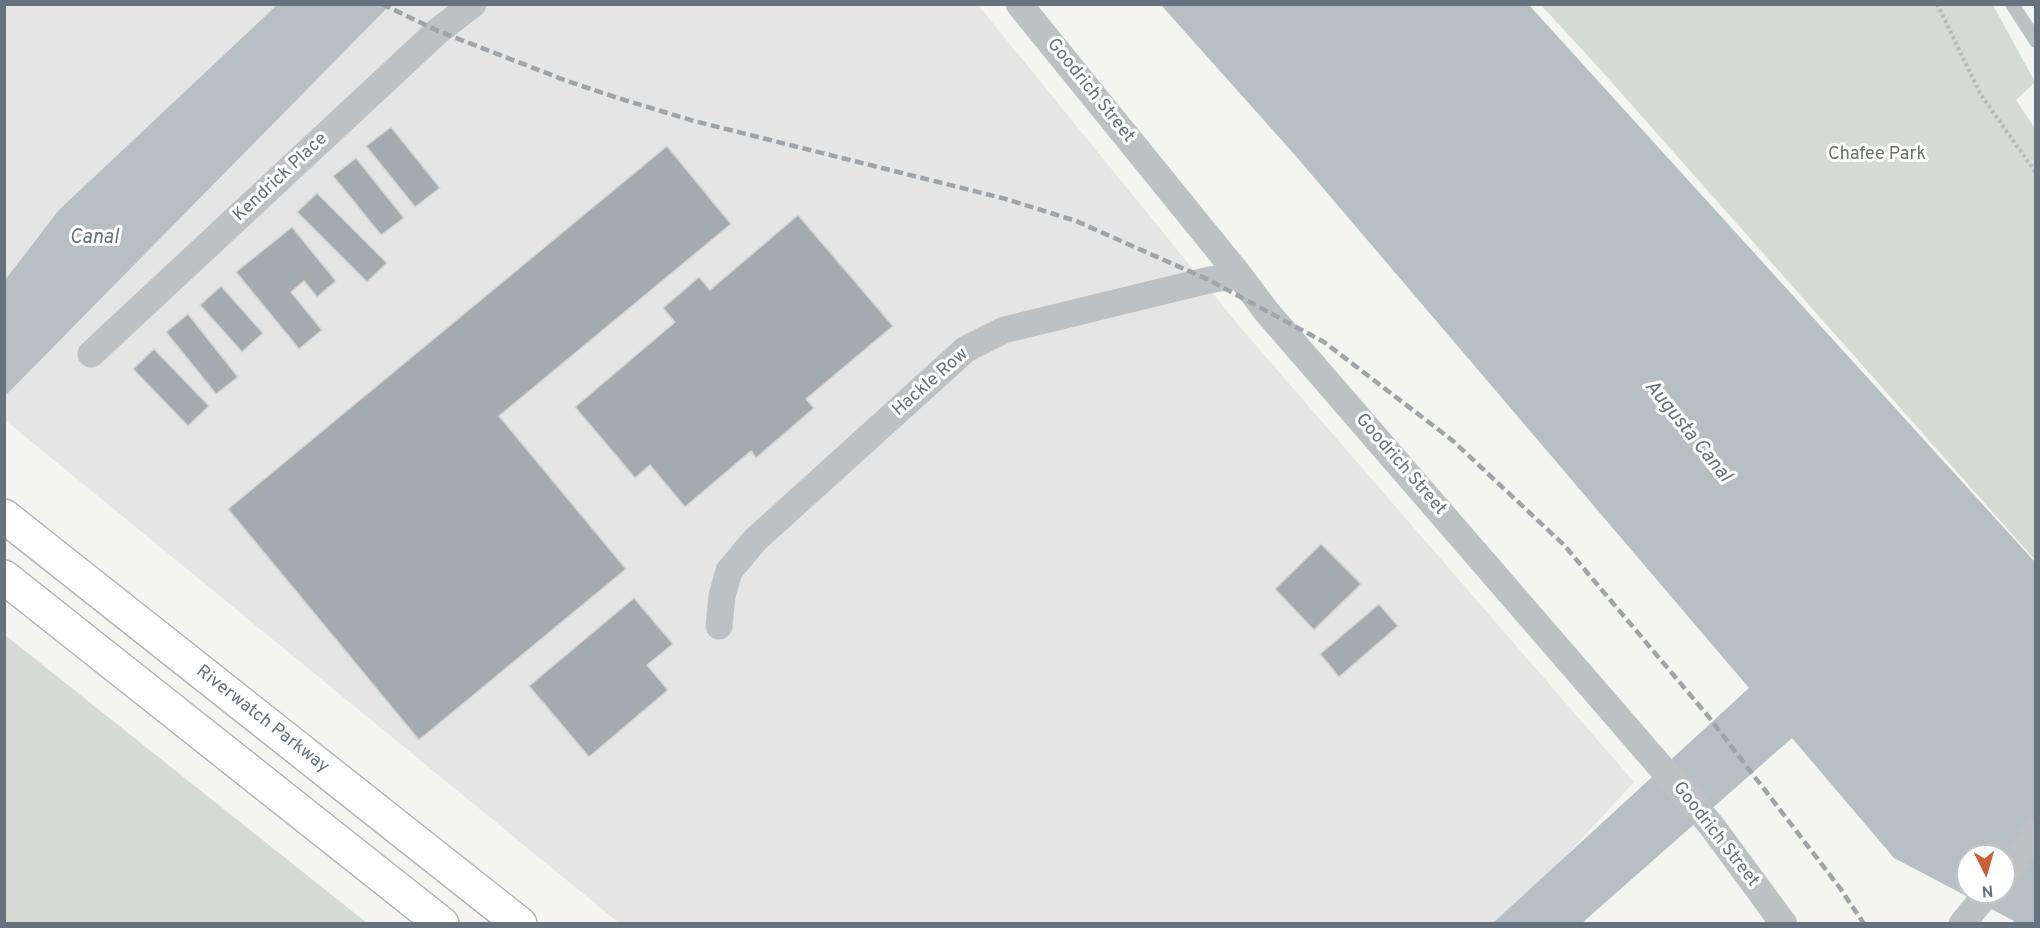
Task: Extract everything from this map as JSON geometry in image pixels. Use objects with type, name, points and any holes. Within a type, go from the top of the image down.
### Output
[{"type":"main road","name":"Riverwatch Parkway","points":[[4,516],[520,924]]},
{"type":"main road","points":[[4,577],[442,924]]},
{"type":"street","name":"Kendrick Place","points":[[91,354],[438,31],[473,4]]},
{"type":"street","name":"Goodrich Street","points":[[1019,4],[1266,311],[1711,825],[1784,924]]},
{"type":"street","name":"Hackle Row","points":[[719,626],[722,596],[729,571],[755,540],[966,349],[1004,330],[1209,280],[1239,275]]},
{"type":"street","points":[[2016,858],[2036,834]]},
{"type":"street","points":[[1962,924],[1978,904]]},
{"type":"lane","points":[[2012,4],[2036,41]]},
{"type":"path","points":[[1937,4],[1981,95],[2036,173]]},
{"type":"shaded area","points":[[4,5],[978,5],[1240,327],[1634,782],[1504,923],[619,923],[5,420]]},
{"type":"green space","name":"Chafee Park","points":[[1541,5],[1993,5],[2035,82],[2016,100],[2036,130],[2035,560],[1599,68]]},
{"type":"green space","points":[[5,635],[367,923],[5,923]]},
{"type":"water","name":"Canal","points":[[277,5],[390,5],[5,396],[5,280],[59,210]]},
{"type":"water","name":"Augusta Canal","points":[[1161,5],[1529,5],[2035,562],[2035,923],[2013,923],[2014,921],[1982,904],[2016,904],[2016,844],[1956,844],[1956,891],[1894,858],[1792,738],[1582,923],[1493,923],[1749,688],[1294,154]]},
{"type":"building","points":[[391,127],[440,188],[415,207],[366,146]]},
{"type":"building","points":[[667,146],[731,224],[499,416],[626,569],[419,740],[228,509]]},
{"type":"building","points":[[356,158],[404,218],[381,235],[333,176]]},
{"type":"building","points":[[317,193],[387,263],[367,282],[297,212]]},
{"type":"building","points":[[798,215],[893,326],[806,399],[814,408],[756,458],[751,451],[685,507],[650,465],[635,478],[575,407],[675,322],[663,308],[699,277],[710,290]]},
{"type":"building","points":[[292,227],[336,281],[317,297],[304,281],[291,292],[322,330],[299,349],[236,272]]},
{"type":"building","points":[[221,286],[263,333],[242,352],[200,305]]},
{"type":"building","points":[[188,314],[238,377],[216,394],[166,332]]},
{"type":"building","points":[[154,349],[209,406],[188,426],[133,369]]},
{"type":"building","points":[[1321,544],[1361,584],[1314,630],[1275,589]]},
{"type":"building","points":[[634,598],[673,644],[647,665],[668,690],[589,757],[529,686]]},
{"type":"building","points":[[1379,604],[1398,626],[1339,677],[1320,654]]},
{"type":"railway","points":[[382,4],[438,31],[567,81],[618,98],[694,121],[1006,199],[1076,221],[1209,280],[1324,342],[1452,440],[1564,545],[1708,716],[1840,888],[1864,924]]}]
